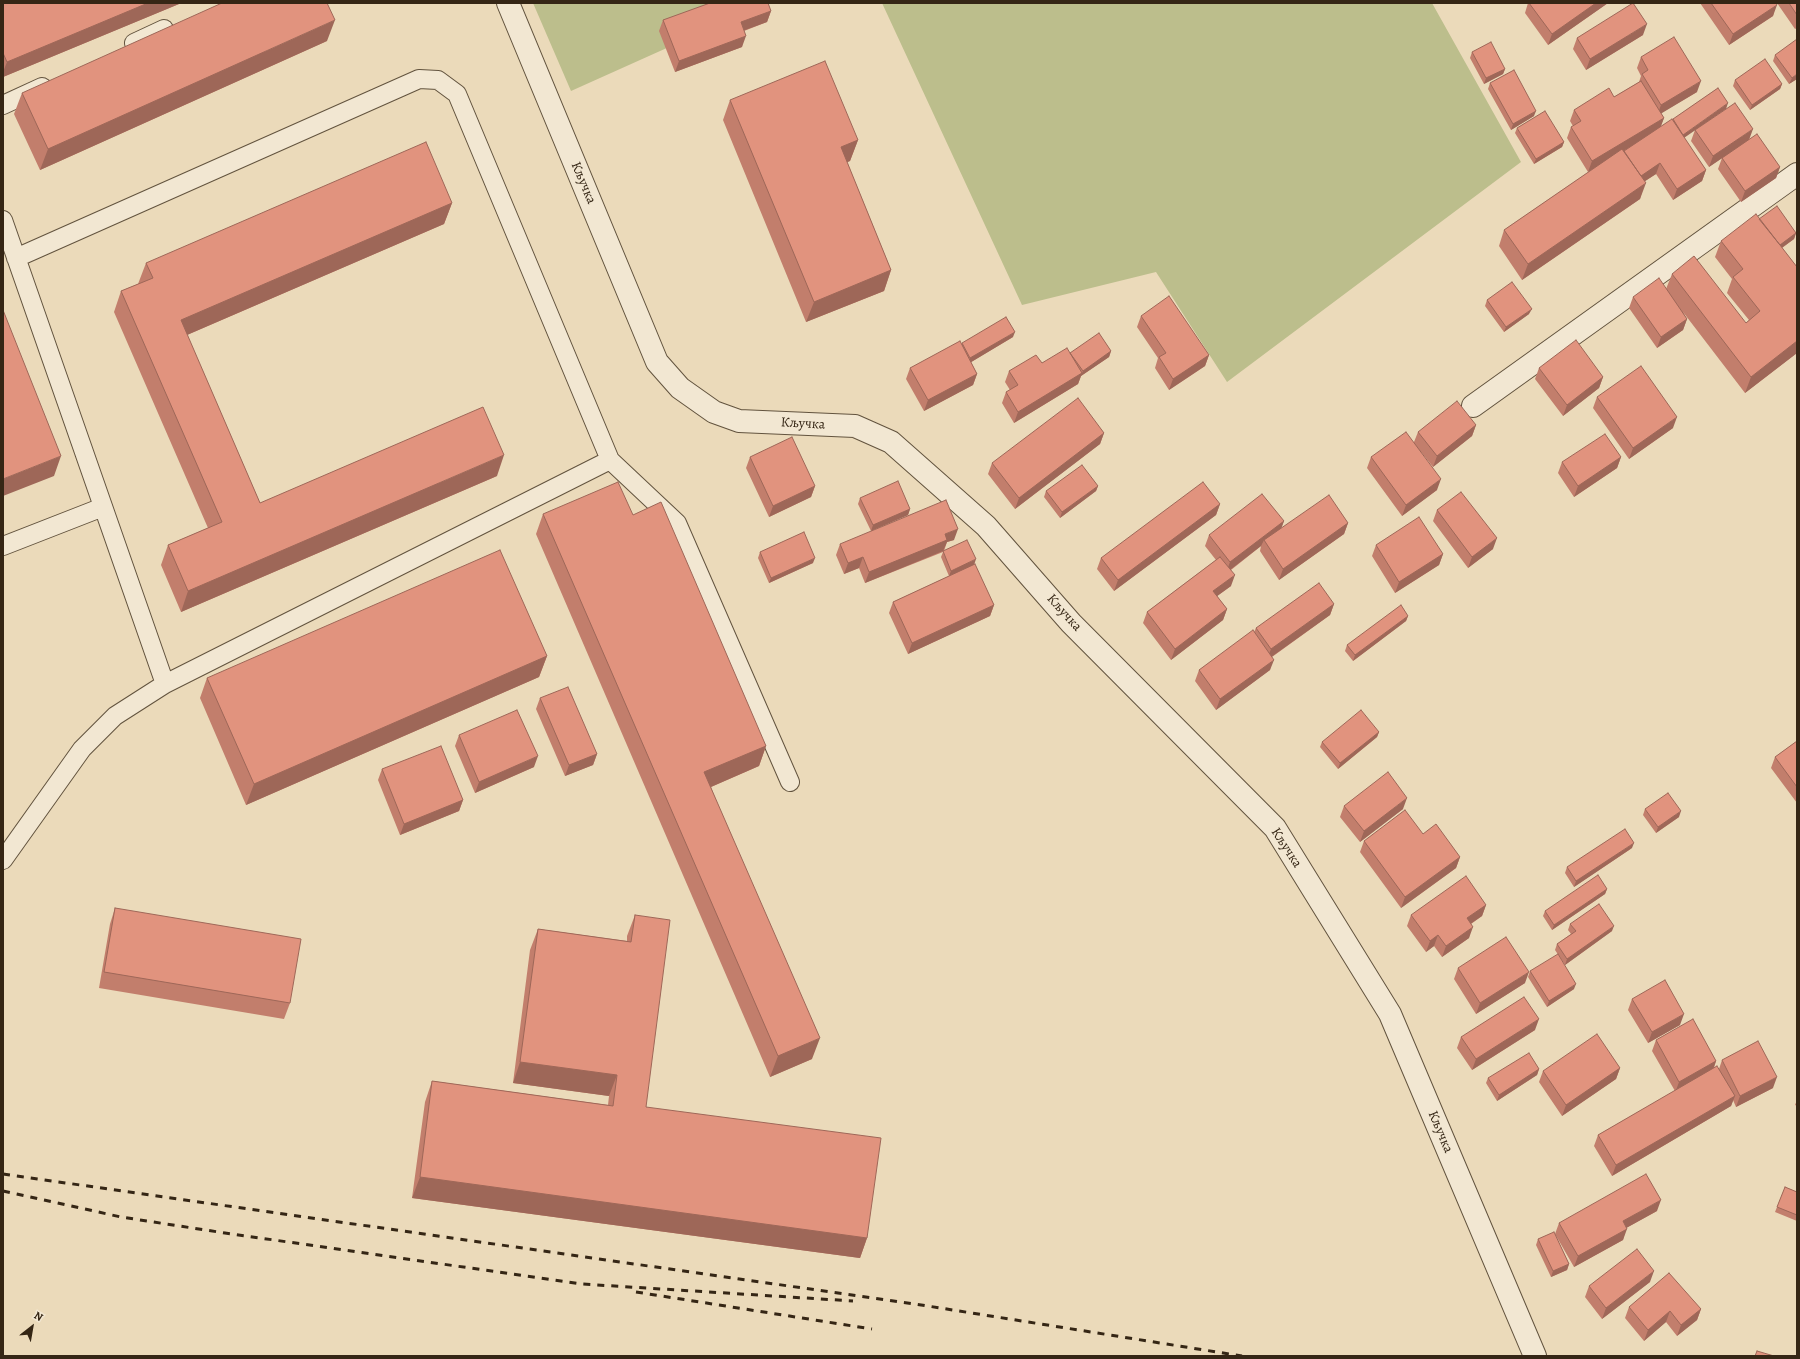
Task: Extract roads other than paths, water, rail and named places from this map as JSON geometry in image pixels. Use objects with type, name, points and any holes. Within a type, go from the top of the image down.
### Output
[{"type":"street","name":"Кључка","points":[[508,3],[657,362],[680,388],[714,412],[739,421],[855,426],[891,442],[986,526],[1071,623],[1274,828],[1390,1014],[1535,1356]]},
{"type":"street","points":[[1473,406],[1797,174]]},
{"type":"lane","points":[[122,49],[164,29]]},
{"type":"lane","points":[[3,105],[59,79]]},
{"type":"lane","points":[[16,258],[419,79],[438,80],[457,94],[610,460],[677,523],[790,782]]},
{"type":"lane","points":[[3,220],[165,684]]},
{"type":"lane","points":[[3,860],[82,749],[115,716],[165,684],[610,460]]},
{"type":"lane","points":[[3,546],[103,507]]},
{"type":"railway","points":[[3,1174],[915,1304],[1242,1356]]},
{"type":"railway","points":[[3,1191],[121,1217],[582,1284],[853,1301]]},
{"type":"railway","points":[[636,1292],[872,1329]]}]
